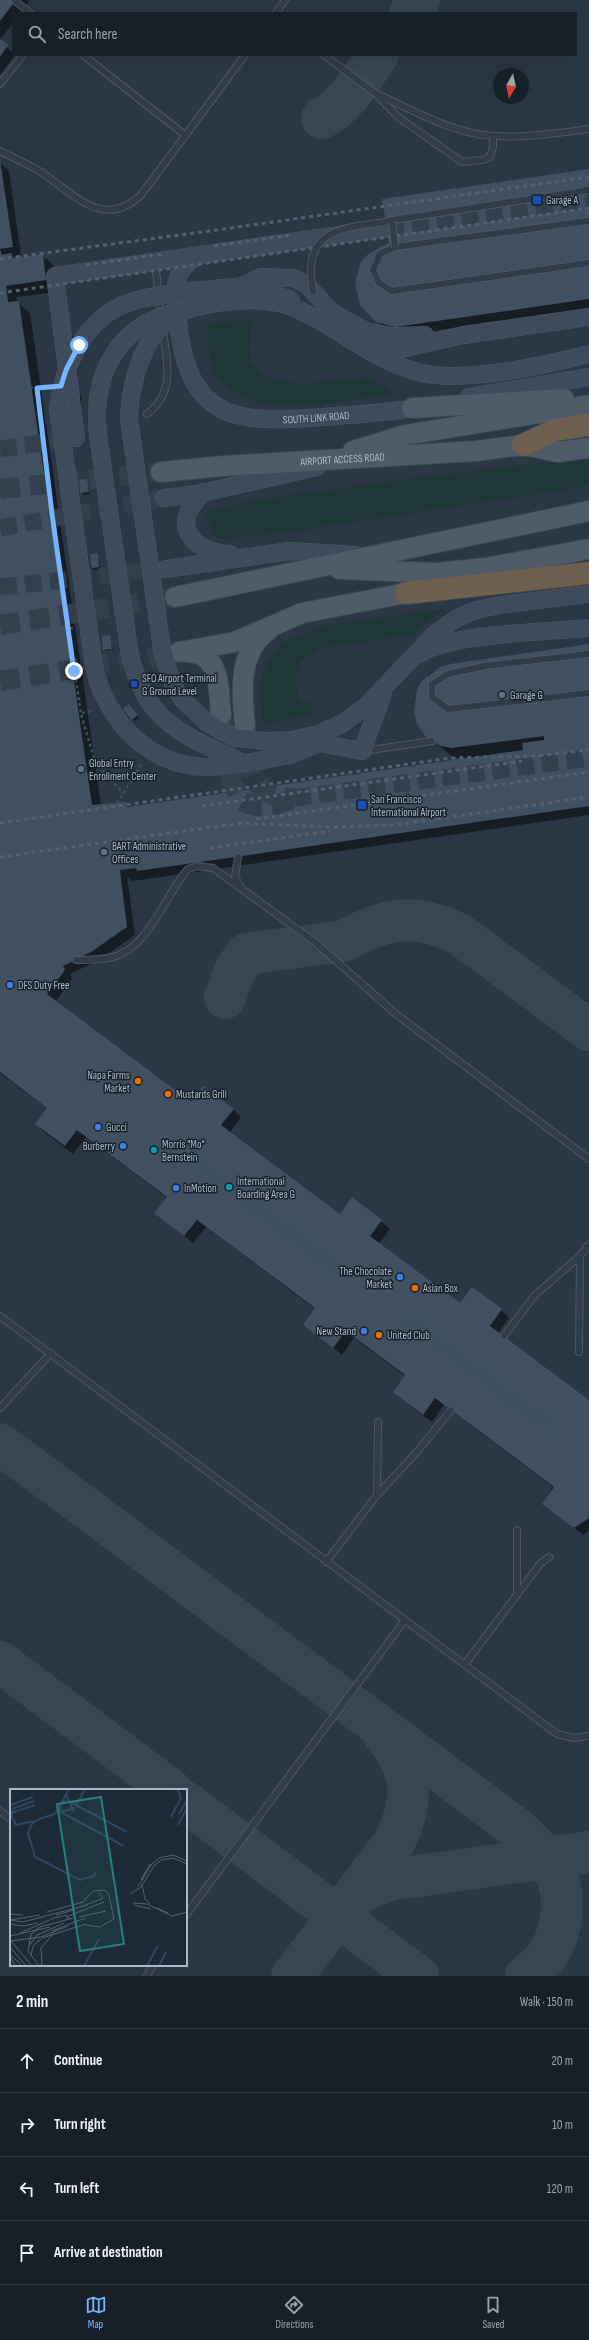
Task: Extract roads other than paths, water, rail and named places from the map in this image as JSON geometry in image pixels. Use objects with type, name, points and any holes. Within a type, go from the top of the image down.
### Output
[{"type":"highway","points":[[523,446],[555,430],[589,425]]},
{"type":"highway","points":[[523,446],[589,436]]},
{"type":"highway","points":[[406,593],[545,568],[589,573]]},
{"type":"main road","points":[[412,408],[549,399],[589,398]]},
{"type":"main road","points":[[325,460],[405,435],[549,399],[589,404]]},
{"type":"main road","name":"AIRPORT ACCESS ROAD","points":[[161,472],[223,466],[476,451],[523,446],[557,452],[589,448]]},
{"type":"main road","points":[[175,597],[368,556],[586,513]]},
{"type":"main road","points":[[310,568],[436,573],[485,568],[545,568],[589,549]]},
{"type":"main road","points":[[221,715],[216,674],[212,663],[202,654],[179,652],[235,642],[302,613],[406,593],[485,568]]},
{"type":"main road","points":[[245,726],[242,685],[248,652],[261,636],[281,621]]},
{"type":"street","points":[[76,438],[55,276],[198,255],[388,223]]},
{"type":"street","name":"SOUTH LINK ROAD","points":[[198,255],[185,264],[178,275],[175,288],[180,345],[191,378],[201,394],[215,406],[231,415],[253,419],[282,420],[412,408]]},
{"type":"street","points":[[155,261],[175,288]]},
{"type":"street","points":[[237,287],[261,277],[278,276],[300,281],[313,291],[332,312],[359,328],[373,334],[393,336],[463,335]]},
{"type":"street","points":[[589,317],[463,335],[401,349],[376,347],[354,337],[311,308],[264,291],[237,287],[214,288],[159,297],[119,306],[100,321],[79,345],[69,364],[61,386],[58,409],[94,667],[101,692],[108,707],[130,733],[151,749],[174,761],[191,766],[210,767],[290,755],[320,743],[347,725],[389,678],[420,653],[452,642],[481,637],[589,628]]},
{"type":"street","points":[[589,354],[551,363],[455,377],[422,374],[376,355],[299,310],[275,302],[250,300],[226,302],[175,315],[161,328],[148,347],[135,374],[131,392],[130,419],[162,649],[167,667],[174,687],[188,706],[206,722],[236,738],[292,740],[319,734],[343,723],[366,706],[436,633],[457,618],[476,610],[508,604],[589,594]]},
{"type":"street","points":[[243,763],[186,736],[172,726],[154,709],[137,682],[129,649],[98,435],[96,420],[98,393],[108,364],[128,336],[140,327],[170,313],[228,303],[287,304],[311,308]]},
{"type":"street","points":[[549,399],[589,377]]},
{"type":"street","points":[[164,498],[203,492],[354,459]]},
{"type":"street","points":[[203,492],[187,515],[188,530],[195,542],[209,551],[257,556]]},
{"type":"street","points":[[166,569],[289,550],[368,556]]},
{"type":"street","points":[[320,743],[362,751],[389,678]]},
{"type":"lane","points":[[277,12],[285,0]]},
{"type":"lane","points":[[15,1],[29,12]]},
{"type":"lane","points":[[0,84],[22,56]]},
{"type":"lane","points":[[84,56],[185,135]]},
{"type":"lane","points":[[0,151],[42,173],[84,204],[102,210],[112,210],[130,204],[141,195],[244,56]]},
{"type":"lane","points":[[325,56],[375,93],[398,117],[462,162],[483,160],[490,157],[493,147],[493,136]]},
{"type":"lane","points":[[375,93],[436,121],[493,136],[525,136],[589,129]]},
{"type":"lane","points":[[313,291],[310,267],[313,256],[324,238],[332,232],[344,228],[388,223],[589,190]]},
{"type":"lane","points":[[589,221],[395,247],[380,254],[373,270],[379,283],[392,291],[589,263]]},
{"type":"lane","points":[[388,223],[395,247]]},
{"type":"lane","points":[[147,414],[157,407],[164,396],[168,372],[155,261]]},
{"type":"lane","points":[[589,654],[485,666],[448,674],[432,684],[432,697],[448,709],[589,693]]},
{"type":"lane","points":[[362,751],[432,741]]},
{"type":"lane","points":[[238,857],[235,877],[241,887]]},
{"type":"lane","points":[[76,960],[102,959],[119,955],[132,948],[142,938],[188,870],[198,866],[213,868],[316,943],[396,1015],[589,1158]]},
{"type":"lane","points":[[504,1336],[535,1295],[580,1256],[589,1244]]},
{"type":"lane","points":[[579,1352],[580,1256]]},
{"type":"lane","points":[[0,1316],[326,1562],[558,1734],[574,1738],[589,1736]]},
{"type":"lane","points":[[0,1408],[51,1353]]},
{"type":"lane","points":[[326,1562],[377,1495],[416,1453],[451,1410]]},
{"type":"lane","points":[[377,1495],[378,1422]]},
{"type":"lane","points":[[517,1530],[517,1594]]},
{"type":"lane","points":[[465,1664],[540,1564],[549,1557]]},
{"type":"lane","points":[[187,1914],[405,1620]]},
{"type":"lane","points":[[0,1811],[10,1818]]},
{"type":"lane","points":[[147,1976],[152,1966]]},
{"type":"tunnel","points":[[387,228],[589,199]]},
{"type":"tunnel","points":[[0,449],[76,438]]},
{"type":"tunnel","points":[[0,489],[161,472]]},
{"type":"tunnel","points":[[0,528],[164,498]]},
{"type":"tunnel","points":[[0,587],[165,569]]},
{"type":"tunnel","points":[[0,625],[175,597]]},
{"type":"tunnel","points":[[0,681],[179,652]]},
{"type":"tunnel","points":[[221,715],[232,783],[242,801],[262,807],[274,805],[294,798]]},
{"type":"tunnel","points":[[245,726],[250,765],[253,776],[259,785],[267,792],[279,796],[294,798]]},
{"type":"tunnel","points":[[294,798],[589,758]]},
{"type":"railway","points":[[0,259],[589,177]]},
{"type":"railway","points":[[0,293],[589,208]]},
{"type":"railway","points":[[214,246],[291,235]]},
{"type":"railway","points":[[86,265],[163,254]]},
{"type":"railway","points":[[0,823],[450,758],[536,756],[589,750]]},
{"type":"railway","points":[[202,806],[522,761]]},
{"type":"railway","points":[[256,819],[589,772]]},
{"type":"railway","points":[[0,857],[242,823],[331,827],[395,825],[589,797]]},
{"type":"railway","points":[[210,848],[330,831]]},
{"type":"place","name":"Garage A","points":[[537,200]]},
{"type":"place","name":"SFO Airport Terminal G Ground Level","points":[[134,684]]},
{"type":"place","name":"Garage G","points":[[502,695]]},
{"type":"place","name":"Global Entry Enrollment Center","points":[[81,769]]},
{"type":"place","name":"San Francisco International Airport","points":[[362,805]]},
{"type":"place","name":"BART Administrative Offices","points":[[104,852]]},
{"type":"place","name":"DFS Duty Free","points":[[10,985]]},
{"type":"place","name":"Napa Farms Market","points":[[138,1081]]},
{"type":"place","name":"Mustards Grill","points":[[168,1094]]},
{"type":"place","name":"Gucci","points":[[98,1127]]},
{"type":"place","name":"Burberry","points":[[123,1146]]},
{"type":"place","name":"Morris \"Mo\" Bernstein","points":[[154,1150]]},
{"type":"place","name":"International Boarding Area G","points":[[229,1187]]},
{"type":"place","name":"InMotion","points":[[176,1188]]},
{"type":"place","name":"The Chocolate Market","points":[[400,1277]]},
{"type":"place","name":"Asian Box","points":[[415,1288]]},
{"type":"place","name":"New Stand","points":[[364,1331]]},
{"type":"place","name":"United Club","points":[[379,1335]]}]
